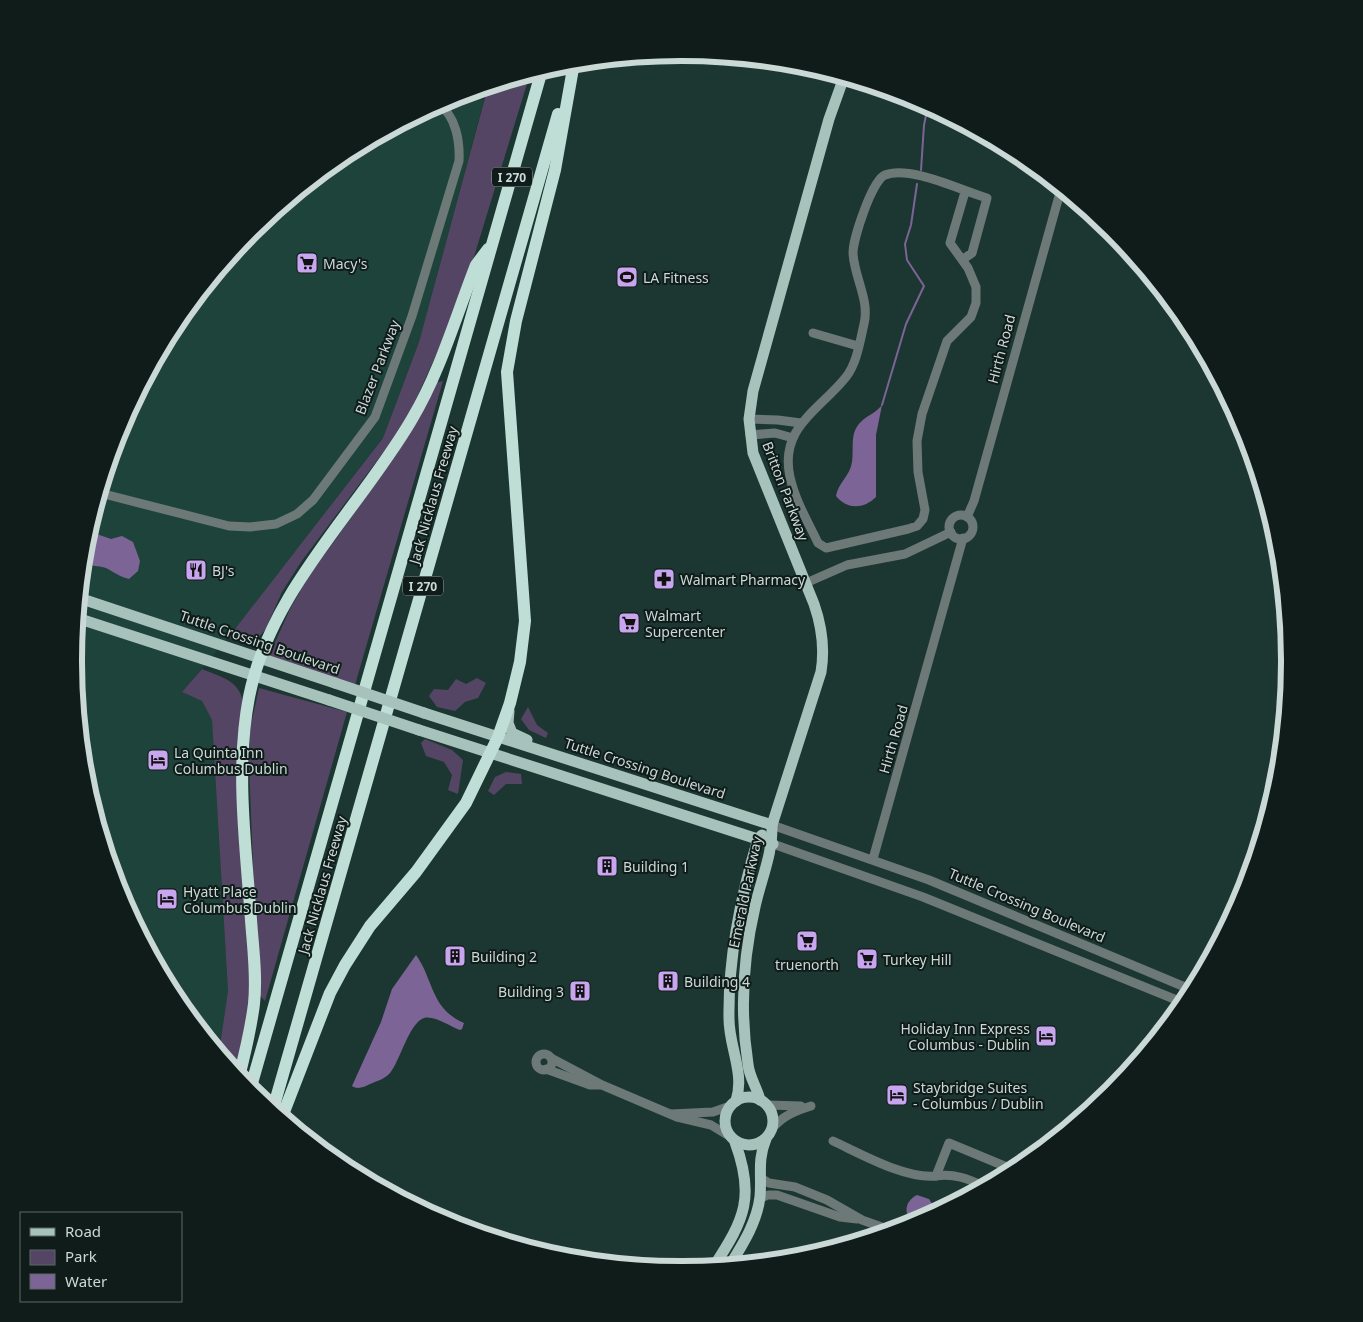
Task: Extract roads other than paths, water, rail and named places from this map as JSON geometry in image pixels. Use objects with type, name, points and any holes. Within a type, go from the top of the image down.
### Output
[{"type":"highway","points":[[284,1111],[330,993],[348,959],[370,926],[448,829],[466,803],[498,737],[510,703],[520,662],[525,621],[507,372],[516,321],[555,170],[572,71]]},
{"type":"highway","name":"Jack Nicklaus Freeway","points":[[275,1102],[572,72]]},
{"type":"highway","name":"Jack Nicklaus Freeway","points":[[253,1080],[540,79]]},
{"type":"highway","points":[[241,1067],[255,991],[243,774],[249,698],[260,658],[300,582],[394,449],[413,418],[429,385],[476,265],[494,240]]},
{"type":"main road","name":"Britton Parkway","points":[[772,825],[822,662],[820,624],[806,583],[757,463],[751,439],[749,419],[753,391],[829,119],[842,83]]},
{"type":"main road","name":"Tuttle Crossing Boulevard","points":[[85,600],[335,684],[772,825]]},
{"type":"main road","points":[[83,620],[772,844]]},
{"type":"main road","points":[[510,703],[508,723],[512,733],[560,752],[568,759]]},
{"type":"main road","name":"Emerald Parkway","points":[[733,1103],[740,1079],[730,1042],[730,969],[740,905],[758,839],[772,825]]},
{"type":"main road","name":"Emerald Parkway","points":[[764,1102],[748,1065],[743,996],[750,930],[772,844],[772,825]]},
{"type":"main road","points":[[720,1259],[743,1214],[747,1198],[745,1173],[724,1121],[733,1103],[748,1097],[764,1102],[773,1116],[769,1134],[759,1155],[761,1178],[759,1199],[747,1236],[734,1258]]},
{"type":"main road","points":[[732,1139],[751,1146],[769,1134]]},
{"type":"street","name":"Blazer Parkway","points":[[106,494],[229,526],[250,527],[276,524],[297,514],[313,500],[375,417],[412,316],[459,161],[460,147],[457,132],[445,110]]},
{"type":"street","points":[[962,260],[972,253],[987,198],[919,176],[901,173],[884,175],[873,186],[853,253],[866,313],[854,363],[846,378],[801,423],[792,441],[790,476],[818,544],[826,548],[917,526],[923,519],[926,510],[918,472],[917,441],[920,425],[947,341],[970,317],[976,303],[976,287],[962,260],[950,243],[965,192]]},
{"type":"street","name":"Hirth Road","points":[[967,517],[974,501],[1059,195]]},
{"type":"street","points":[[813,333],[858,346]]},
{"type":"street","points":[[749,419],[801,423]]},
{"type":"street","points":[[778,420],[778,436]]},
{"type":"street","points":[[751,439],[778,436],[792,441]]},
{"type":"street","points":[[960,515],[967,517],[973,528],[969,535],[963,538],[957,537],[951,532],[950,526],[954,518],[960,515]]},
{"type":"street","points":[[806,583],[847,565],[905,554],[951,532]]},
{"type":"street","name":"Hirth Road","points":[[873,860],[963,538]]},
{"type":"street","name":"Tuttle Crossing Boulevard","points":[[772,825],[929,880],[1185,987]]},
{"type":"street","points":[[772,844],[923,897],[1176,1000]]},
{"type":"street","points":[[602,1085],[590,1085],[538,1067],[536,1059],[543,1054],[602,1085],[670,1114],[690,1121],[711,1125],[732,1139]]},
{"type":"street","points":[[546,1069],[551,1065],[551,1058]]},
{"type":"street","points":[[764,1102],[811,1106],[792,1112],[778,1122],[769,1134]]},
{"type":"street","points":[[670,1114],[713,1112],[733,1103]]},
{"type":"street","points":[[833,1141],[903,1171],[920,1176],[947,1174],[976,1183]]},
{"type":"street","points":[[936,1176],[949,1143],[1005,1166]]},
{"type":"street","points":[[761,1178],[769,1183],[795,1187],[827,1200],[862,1220]]},
{"type":"street","points":[[759,1199],[768,1195],[777,1195],[840,1216],[862,1220],[880,1227]]},
{"type":"water","points":[[882,405],[876,435],[876,497],[861,506],[850,506],[840,501],[836,496],[851,467],[854,434],[858,425]]},
{"type":"water","points":[[95,534],[111,539],[122,536],[133,542],[140,561],[138,571],[129,579],[106,568],[90,565]]},
{"type":"water","points":[[416,955],[422,964],[434,993],[445,1010],[464,1023],[462,1029],[460,1030],[433,1018],[424,1018],[419,1021],[409,1034],[394,1067],[388,1075],[363,1087],[354,1087],[352,1086],[381,1022],[392,989]]},
{"type":"water","points":[[917,1195],[929,1199],[933,1205],[908,1216],[908,1204]]},
{"type":"waterway","points":[[921,170],[926,114]]},
{"type":"waterway","points":[[882,405],[906,324],[924,286],[907,260],[905,244],[911,225],[917,184]]},
{"type":"place","name":"Macy's","points":[[307,263]]},
{"type":"place","name":"LA Fitness","points":[[627,277]]},
{"type":"place","name":"BJ's","points":[[196,570]]},
{"type":"place","name":"Walmart Pharmacy","points":[[664,579]]},
{"type":"place","name":"Walmart Supercenter","points":[[629,623]]},
{"type":"place","name":"La Quinta Inn Columbus Dublin","points":[[158,760]]},
{"type":"place","name":"Building 1","points":[[607,866]]},
{"type":"place","name":"Hyatt Place Columbus Dublin","points":[[167,899]]},
{"type":"place","name":"truenorth","points":[[807,941]]},
{"type":"place","name":"Building 2","points":[[455,956]]},
{"type":"place","name":"Turkey Hill","points":[[867,959]]},
{"type":"place","name":"Building 4","points":[[668,981]]},
{"type":"place","name":"Building 3","points":[[580,991]]},
{"type":"place","name":"Holiday Inn Express Columbus - Dublin","points":[[1046,1036]]},
{"type":"place","name":"Staybridge Suites - Columbus / Dublin","points":[[897,1095]]}]
